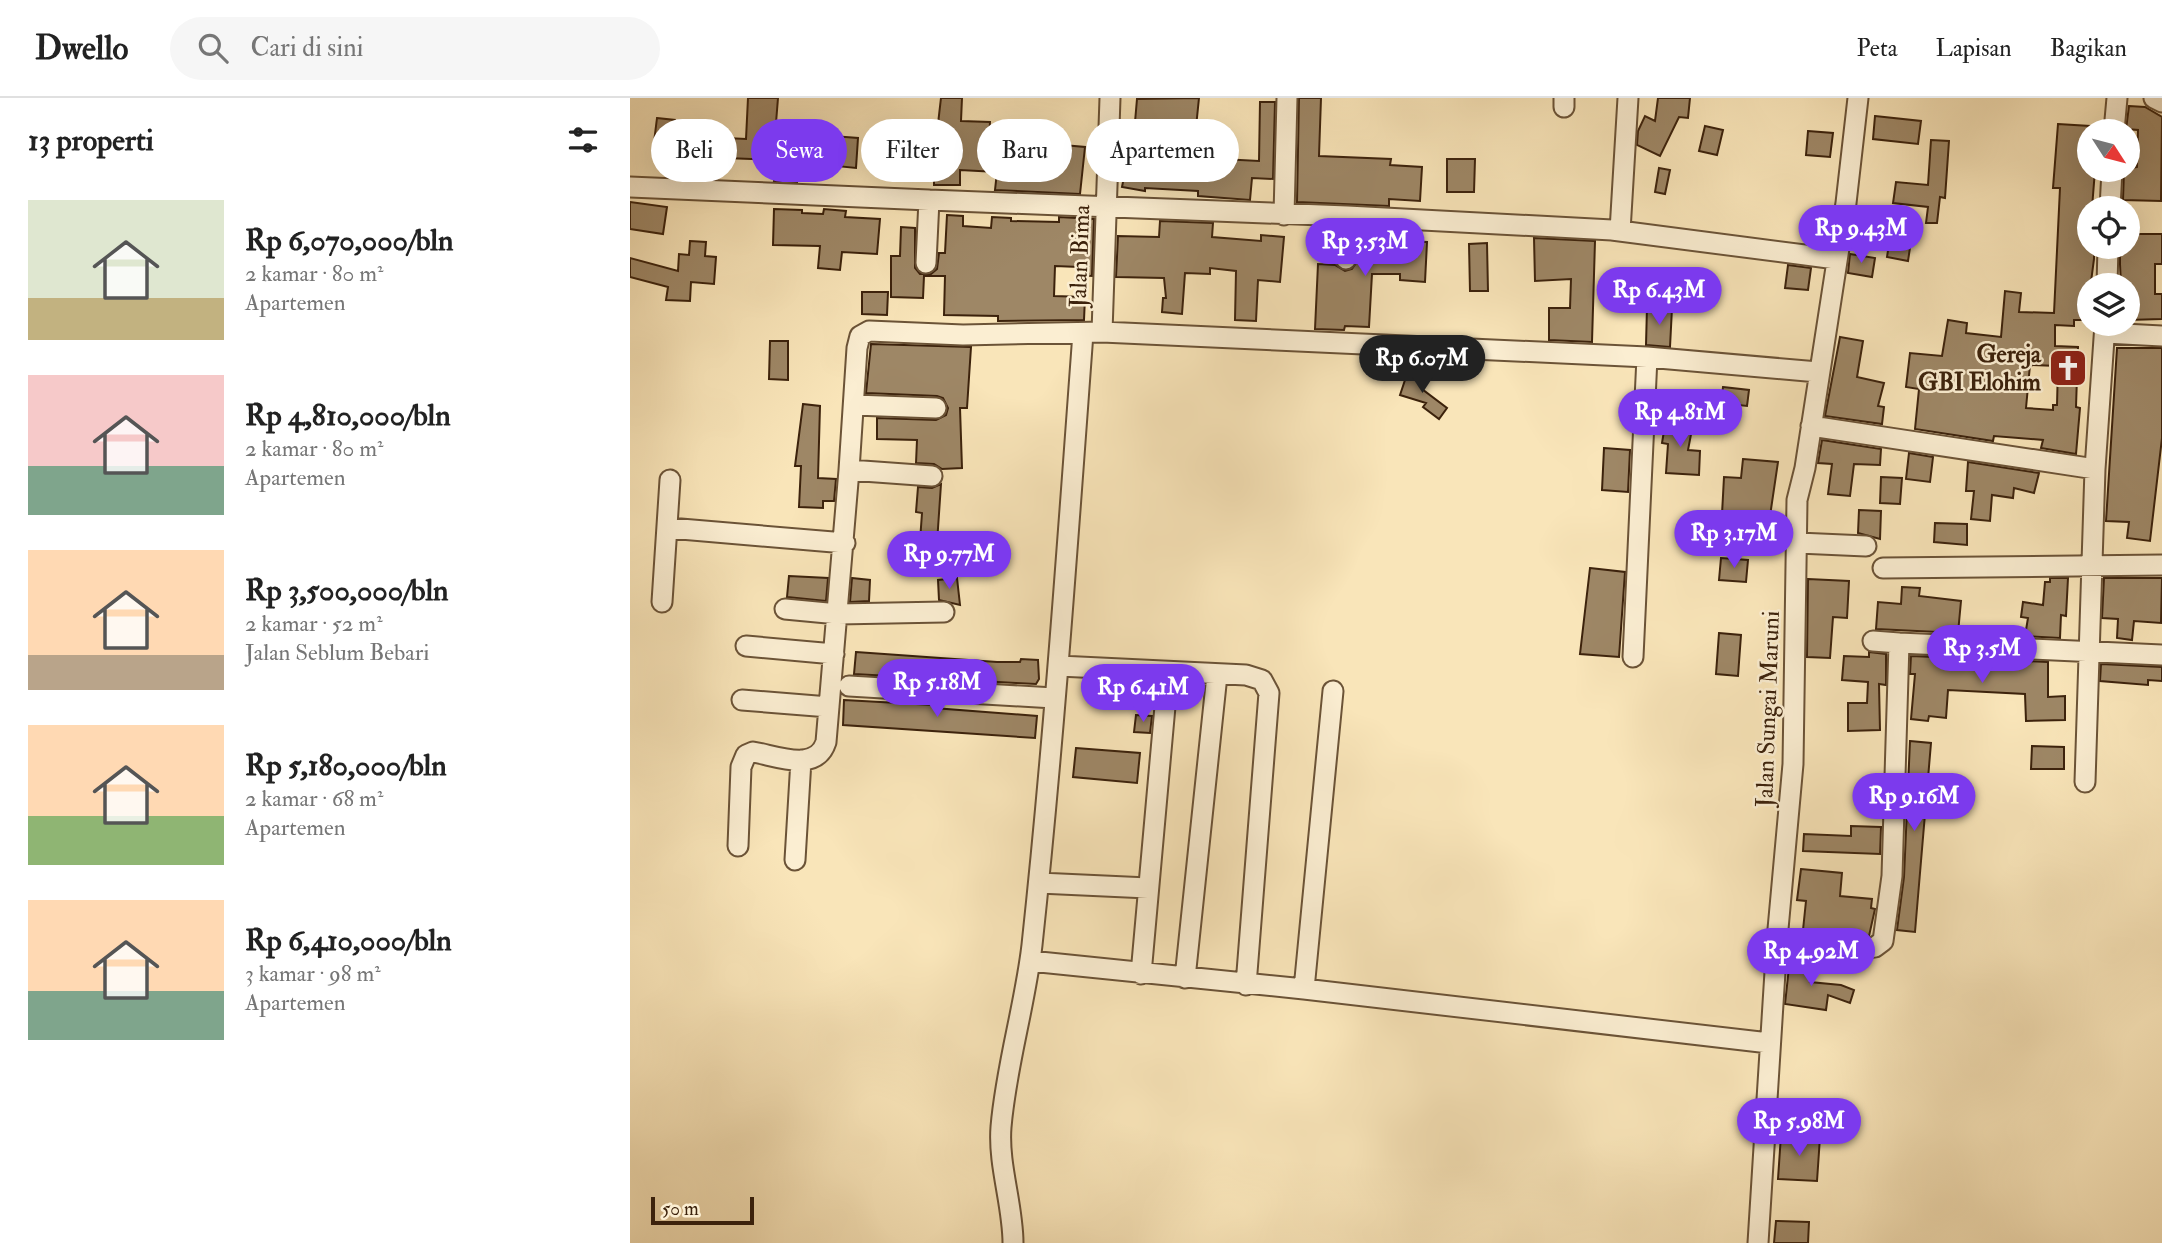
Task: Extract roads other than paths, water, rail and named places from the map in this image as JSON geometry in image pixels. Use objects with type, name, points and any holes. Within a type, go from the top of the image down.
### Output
[{"type":"street","name":"Jalan Bima","points":[[1013,1243],[1001,1131],[1006,1085],[1030,961],[1054,698],[1106,205],[1110,98]]},
{"type":"street","points":[[1284,215],[1287,98]]},
{"type":"street","points":[[1620,231],[1628,98]]},
{"type":"street","name":"Jalan Sungai Maruni","points":[[1758,1243],[1769,1043],[1793,764],[1797,500],[1856,135],[1858,98]]},
{"type":"street","points":[[2115,119],[2117,98]]},
{"type":"street","points":[[2154,98],[2162,102]]},
{"type":"street","points":[[630,187],[1106,205],[1620,231],[1836,259]]},
{"type":"street","points":[[926,263],[929,200]]},
{"type":"street","points":[[1346,259],[1347,216]]},
{"type":"street","points":[[738,846],[741,767],[746,755],[753,752],[801,760],[817,758],[823,752],[845,543],[857,348],[860,336],[869,331],[963,335],[1093,332],[1647,357],[1818,372]]},
{"type":"street","points":[[2140,333],[2162,336]]},
{"type":"street","points":[[2085,782],[2095,469],[2104,336]]},
{"type":"street","points":[[1633,657],[1647,357]]},
{"type":"street","points":[[854,405],[936,408]]},
{"type":"street","points":[[1811,426],[2095,469]]},
{"type":"street","points":[[849,470],[932,476]]},
{"type":"street","points":[[662,602],[669,528],[670,480]]},
{"type":"street","points":[[669,528],[845,543]]},
{"type":"street","points":[[1798,543],[1866,546]]},
{"type":"street","points":[[1883,568],[2162,565]]},
{"type":"street","points":[[785,609],[838,614],[944,612]]},
{"type":"street","points":[[1873,641],[2162,655]]},
{"type":"street","points":[[1777,940],[1862,949],[1875,947],[1883,941],[1892,876],[1899,643]]},
{"type":"street","points":[[746,646],[834,654]]},
{"type":"street","points":[[1059,666],[1246,675],[1262,680],[1269,692],[1246,985]]},
{"type":"street","points":[[1141,974],[1168,673]]},
{"type":"street","points":[[1185,978],[1217,675]]},
{"type":"street","points":[[849,686],[1054,698]]},
{"type":"street","points":[[1304,989],[1332,691]]},
{"type":"street","points":[[742,700],[829,707]]},
{"type":"street","points":[[795,860],[801,760]]},
{"type":"street","points":[[1038,883],[1148,888]]},
{"type":"street","points":[[1030,961],[1304,989],[1769,1043]]},
{"type":"place","name":"Gereja GBI Elohim","points":[[2068,368]]}]
